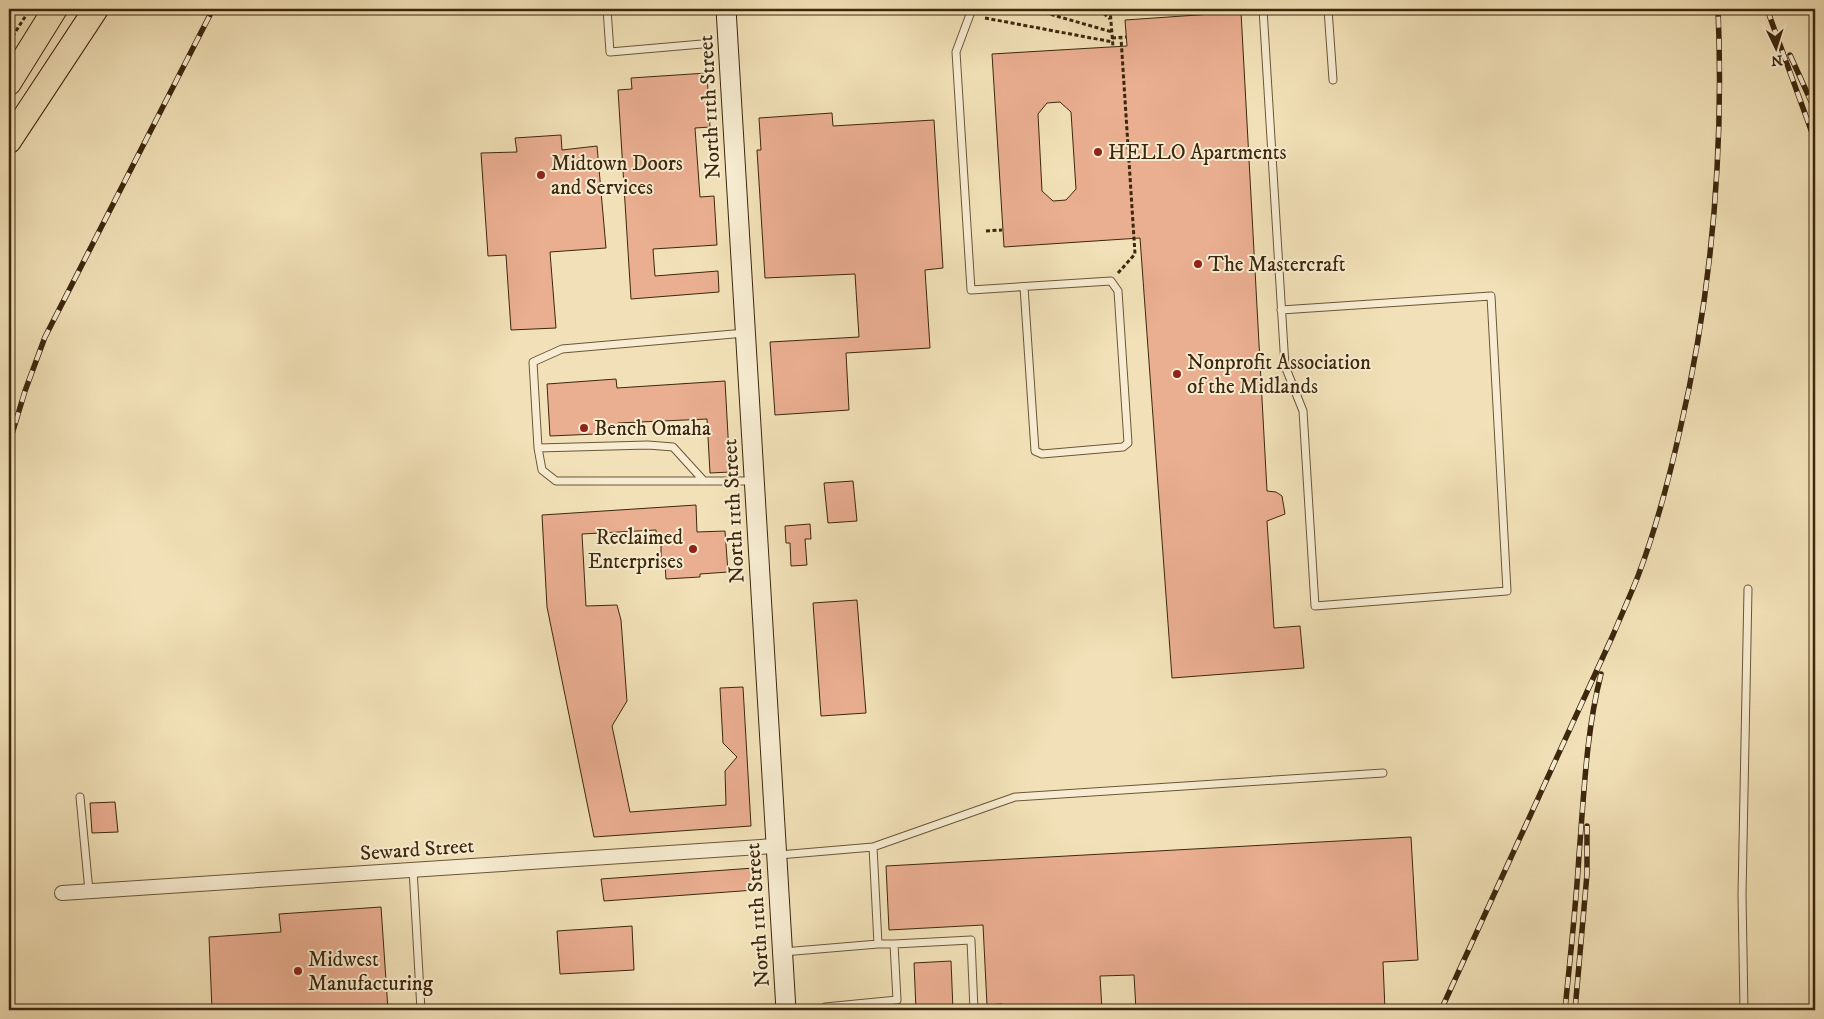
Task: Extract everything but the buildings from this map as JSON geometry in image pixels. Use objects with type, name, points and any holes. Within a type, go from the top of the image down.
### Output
[{"type":"highway","points":[[9,83],[55,9]]},
{"type":"highway","points":[[9,141],[96,9]]},
{"type":"street","name":"North 11th Street","points":[[726,9],[786,1010]]},
{"type":"street","name":"Seward Street","points":[[62,893],[413,869],[776,850]]},
{"type":"lane","points":[[607,9],[610,52],[702,44]]},
{"type":"lane","points":[[972,9],[956,52],[971,290],[1111,281],[1118,291],[1128,443],[1124,447],[1042,454],[1035,451],[1024,287]]},
{"type":"lane","points":[[1263,9],[1281,310],[1285,366],[1304,411],[1315,606],[1507,591],[1491,296],[1281,310]]},
{"type":"lane","points":[[1328,9],[1333,80]]},
{"type":"lane","points":[[745,333],[562,349],[533,362],[538,448],[542,470],[556,481],[754,481]]},
{"type":"lane","points":[[538,448],[672,447],[704,481]]},
{"type":"lane","points":[[1744,1010],[1742,895],[1748,589]]},
{"type":"lane","points":[[776,850],[873,847],[1016,798],[1383,773]]},
{"type":"lane","points":[[80,797],[89,891]]},
{"type":"lane","points":[[873,847],[878,944]]},
{"type":"lane","points":[[413,869],[421,1010]]},
{"type":"lane","points":[[782,952],[878,944],[971,940],[974,1010]]},
{"type":"lane","points":[[824,1007],[897,1000],[894,944]]},
{"type":"path","points":[[9,42],[30,9]]},
{"type":"path","points":[[1032,9],[1112,32]]},
{"type":"path","points":[[1099,9],[1111,19]]},
{"type":"path","points":[[1110,9],[1113,47]]},
{"type":"path","points":[[985,18],[1112,40],[1124,37],[1135,254],[1111,281]]},
{"type":"path","points":[[986,231],[1002,230]]},
{"type":"railway","points":[[9,444],[25,391],[45,337],[213,9]]},
{"type":"railway","points":[[1441,1010],[1613,635],[1638,576],[1662,504],[1691,378],[1708,274],[1717,168],[1719,115],[1718,9]]},
{"type":"railway","points":[[1767,9],[1815,141]]},
{"type":"railway","points":[[1790,55],[1815,110]]},
{"type":"railway","points":[[1565,1010],[1586,764],[1601,674]]},
{"type":"railway","points":[[1575,1010],[1587,874],[1587,826]]},
{"type":"place","name":"HELLO Apartments","points":[[1098,152]]},
{"type":"place","name":"Midtown Doors and Services","points":[[541,175]]},
{"type":"place","name":"The Mastercraft","points":[[1198,264]]},
{"type":"place","name":"Nonprofit Association of the Midlands","points":[[1177,374]]},
{"type":"place","name":"Bench Omaha","points":[[584,428]]},
{"type":"place","name":"Reclaimed Enterprises","points":[[693,549]]},
{"type":"place","name":"Midwest Manufacturing","points":[[298,971]]}]
